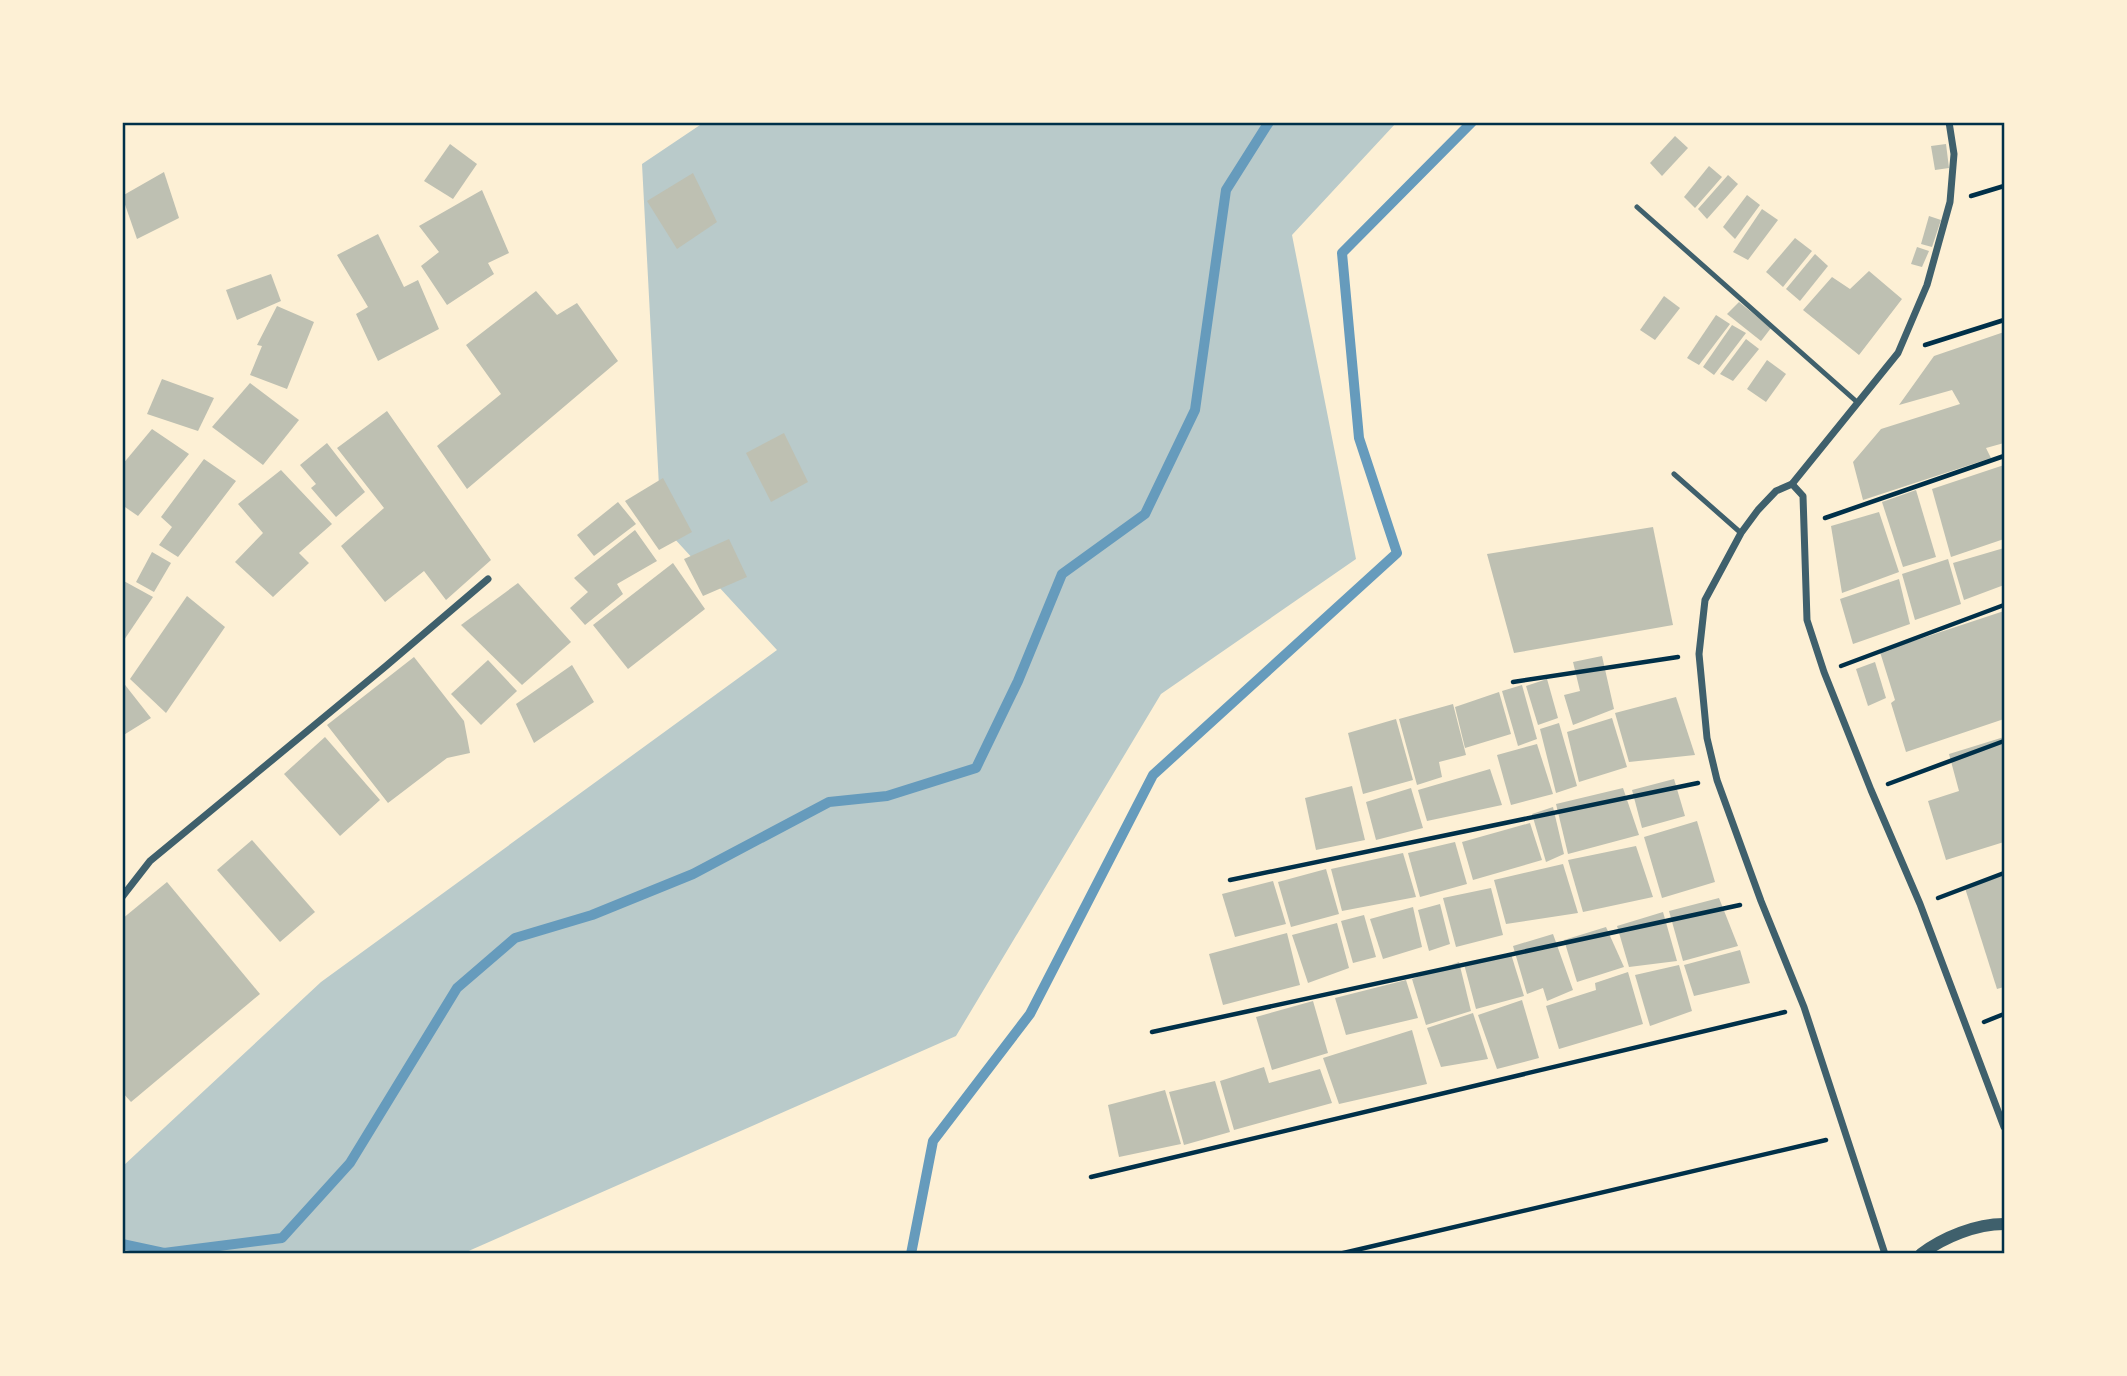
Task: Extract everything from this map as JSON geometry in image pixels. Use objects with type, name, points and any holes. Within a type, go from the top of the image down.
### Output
[{"type":"street","points":[[1885,1254],[1804,1007],[1761,901],[1717,779],[1707,738],[1699,654],[1704,600],[1741,533],[1776,491],[1792,484],[1898,353],[1927,285],[1950,202],[1954,154],[1949,122]]},
{"type":"street","points":[[1792,484],[1803,496],[1807,620],[1824,672],[1920,904],[2004,1127]]},
{"type":"street","points":[[122,897],[150,861],[488,579]]},
{"type":"street","points":[[1921,1254],[1937,1241],[1990,1224],[2004,1224]]},
{"type":"lane","points":[[1637,207],[1857,402]]},
{"type":"lane","points":[[1674,474],[1741,533]]},
{"type":"path","points":[[1950,202],[2004,186]]},
{"type":"path","points":[[1898,353],[2004,320]]},
{"type":"path","points":[[1804,525],[2004,456]]},
{"type":"path","points":[[1824,672],[2004,605]]},
{"type":"path","points":[[1513,682],[1699,654]]},
{"type":"path","points":[[1871,790],[2004,741]]},
{"type":"path","points":[[1230,880],[1717,779]]},
{"type":"path","points":[[1920,904],[2004,873]]},
{"type":"path","points":[[1152,1032],[1761,901]]},
{"type":"path","points":[[1091,1177],[1804,1007]]},
{"type":"path","points":[[1339,1254],[1846,1135]]},
{"type":"shaded area","points":[[703,123],[1396,123],[1292,235],[1356,559],[1161,694],[956,1036],[464,1253],[123,1254],[123,1166],[321,982],[777,650],[661,524],[642,164]]},
{"type":"building","points":[[1675,136],[1688,148],[1662,176],[1650,163]]},
{"type":"building","points":[[450,144],[477,164],[453,199],[424,181]]},
{"type":"building","points":[[1946,144],[1949,168],[1935,170],[1931,146]]},
{"type":"building","points":[[1709,166],[1722,177],[1695,208],[1684,197]]},
{"type":"building","points":[[164,172],[179,218],[137,239],[122,196]]},
{"type":"building","points":[[693,173],[717,222],[677,249],[647,201]]},
{"type":"building","points":[[1728,175],[1738,184],[1707,219],[1698,209]]},
{"type":"building","points":[[482,190],[509,253],[488,263],[494,274],[447,305],[421,266],[439,252],[419,226]]},
{"type":"building","points":[[1747,195],[1760,205],[1735,239],[1723,227]]},
{"type":"building","points":[[1762,209],[1778,220],[1748,260],[1733,252]]},
{"type":"building","points":[[1929,216],[1941,220],[1932,247],[1921,244]]},
{"type":"building","points":[[378,234],[404,287],[418,280],[439,329],[378,361],[356,314],[368,307],[337,255]]},
{"type":"building","points":[[1795,238],[1812,251],[1783,287],[1766,272]]},
{"type":"building","points":[[1917,247],[1929,251],[1922,267],[1911,264]]},
{"type":"building","points":[[1815,254],[1828,266],[1800,301],[1786,289]]},
{"type":"building","points":[[1869,271],[1902,299],[1859,355],[1803,310],[1832,277],[1850,289]]},
{"type":"building","points":[[271,274],[281,301],[237,320],[226,290]]},
{"type":"building","points":[[536,291],[557,315],[577,303],[618,361],[467,489],[437,446],[501,394],[466,345]]},
{"type":"building","points":[[1664,296],[1680,308],[1655,340],[1640,330]]},
{"type":"building","points":[[1739,302],[1771,328],[1761,341],[1727,314]]},
{"type":"building","points":[[277,306],[314,322],[287,389],[250,375],[262,346],[257,345]]},
{"type":"building","points":[[1716,315],[1730,324],[1699,365],[1687,358]]},
{"type":"building","points":[[1732,325],[1746,333],[1714,375],[1703,367]]},
{"type":"building","points":[[2004,332],[2004,443],[1986,448],[1991,458],[1863,500],[1853,462],[1881,429],[1960,404],[1952,390],[1899,405],[1934,356]]},
{"type":"building","points":[[1746,339],[1759,349],[1733,381],[1720,374]]},
{"type":"building","points":[[1767,360],[1786,374],[1766,402],[1747,389]]},
{"type":"building","points":[[162,379],[214,398],[198,431],[147,414]]},
{"type":"building","points":[[250,383],[299,420],[263,465],[212,427]]},
{"type":"building","points":[[387,411],[491,560],[446,600],[424,571],[385,602],[341,546],[384,508],[337,448]]},
{"type":"building","points":[[152,429],[189,454],[138,516],[122,505],[122,465]]},
{"type":"building","points":[[784,433],[808,482],[771,502],[746,453]]},
{"type":"building","points":[[327,443],[365,492],[336,517],[311,488],[316,484],[300,465]]},
{"type":"building","points":[[204,459],[236,481],[178,557],[159,545],[172,527],[161,517]]},
{"type":"building","points":[[2004,465],[2004,539],[1951,557],[1932,489]]},
{"type":"building","points":[[281,470],[332,524],[299,553],[309,563],[273,597],[235,562],[263,533],[238,504]]},
{"type":"building","points":[[663,478],[692,532],[659,550],[625,501]]},
{"type":"building","points":[[1916,490],[1936,557],[1903,567],[1882,502]]},
{"type":"building","points":[[618,502],[636,524],[594,556],[577,535]]},
{"type":"building","points":[[1879,512],[1899,572],[1842,593],[1831,526]]},
{"type":"building","points":[[1653,527],[1673,625],[1514,653],[1487,554]]},
{"type":"building","points":[[635,530],[657,561],[617,584],[623,594],[585,625],[570,608],[588,592],[574,578]]},
{"type":"building","points":[[729,539],[747,577],[703,596],[684,559]]},
{"type":"building","points":[[2004,548],[2004,585],[1964,600],[1953,563]]},
{"type":"building","points":[[152,552],[171,563],[154,592],[136,582]]},
{"type":"building","points":[[1948,559],[1961,604],[1915,620],[1902,574]]},
{"type":"building","points":[[673,563],[705,609],[628,669],[593,625]]},
{"type":"building","points":[[1899,579],[1910,624],[1853,644],[1840,599]]},
{"type":"building","points":[[122,580],[153,597],[122,643]]},
{"type":"building","points":[[518,583],[571,642],[522,685],[461,625]]},
{"type":"building","points":[[187,596],[225,627],[166,713],[130,679]]},
{"type":"building","points":[[2004,611],[2004,719],[1906,752],[1891,703],[1895,700],[1880,652]]},
{"type":"building","points":[[1602,656],[1614,709],[1573,725],[1564,695],[1580,691],[1573,662]]},
{"type":"building","points":[[414,657],[464,721],[470,753],[447,758],[388,803],[327,725]]},
{"type":"building","points":[[488,660],[517,691],[481,725],[451,694]]},
{"type":"building","points":[[1875,662],[1886,698],[1868,706],[1856,669]]},
{"type":"building","points":[[572,665],[594,702],[534,743],[516,704]]},
{"type":"building","points":[[1547,679],[1558,718],[1538,725],[1526,686]]},
{"type":"building","points":[[122,681],[151,718],[122,736]]},
{"type":"building","points":[[1522,685],[1537,739],[1518,746],[1502,691]]},
{"type":"building","points":[[1499,692],[1511,734],[1465,748],[1455,707]]},
{"type":"building","points":[[1676,697],[1695,755],[1629,762],[1615,713]]},
{"type":"building","points":[[1453,704],[1466,755],[1439,762],[1442,777],[1417,785],[1399,719]]},
{"type":"building","points":[[1612,718],[1627,767],[1579,782],[1567,732]]},
{"type":"building","points":[[1396,719],[1413,780],[1363,794],[1348,733]]},
{"type":"building","points":[[1559,723],[1577,786],[1556,793],[1540,729]]},
{"type":"building","points":[[325,737],[380,800],[340,836],[284,774]]},
{"type":"building","points":[[2004,737],[2004,842],[1946,860],[1928,801],[1959,791],[1949,754]]},
{"type":"building","points":[[1537,744],[1553,794],[1511,805],[1497,755]]},
{"type":"building","points":[[1490,769],[1502,805],[1427,821],[1418,790]]},
{"type":"building","points":[[1674,779],[1685,816],[1642,828],[1632,790]]},
{"type":"building","points":[[1352,786],[1365,840],[1316,850],[1305,798]]},
{"type":"building","points":[[1411,788],[1423,828],[1376,840],[1366,802]]},
{"type":"building","points":[[1623,788],[1639,835],[1568,854],[1556,804]]},
{"type":"building","points":[[1553,807],[1564,854],[1546,862],[1532,814]]},
{"type":"building","points":[[1697,821],[1715,882],[1662,898],[1644,837]]},
{"type":"building","points":[[1530,823],[1542,860],[1473,880],[1462,842]]},
{"type":"building","points":[[252,840],[315,912],[280,942],[217,870]]},
{"type":"building","points":[[1455,842],[1467,884],[1420,897],[1408,853]]},
{"type":"building","points":[[1636,846],[1653,897],[1583,912],[1568,860]]},
{"type":"building","points":[[1403,853],[1416,897],[1342,911],[1331,869]]},
{"type":"building","points":[[1563,864],[1578,913],[1506,924],[1494,880]]},
{"type":"building","points":[[1326,869],[1339,914],[1291,927],[1278,882]]},
{"type":"building","points":[[2004,875],[2004,987],[1997,989],[1965,888]]},
{"type":"building","points":[[1273,881],[1286,924],[1235,937],[1222,894]]},
{"type":"building","points":[[167,882],[260,994],[131,1102],[122,1092],[122,919]]},
{"type":"building","points":[[1491,888],[1503,935],[1456,947],[1443,898]]},
{"type":"building","points":[[1719,898],[1738,946],[1683,961],[1669,911]]},
{"type":"building","points":[[1440,904],[1450,944],[1429,951],[1418,910]]},
{"type":"building","points":[[1413,907],[1422,947],[1383,959],[1370,919]]},
{"type":"building","points":[[1663,912],[1677,961],[1629,967],[1617,926]]},
{"type":"building","points":[[1364,915],[1376,957],[1353,963],[1341,921]]},
{"type":"building","points":[[1337,923],[1349,968],[1308,983],[1292,935]]},
{"type":"building","points":[[1606,927],[1624,967],[1577,982],[1564,940]]},
{"type":"building","points":[[1287,933],[1300,985],[1223,1005],[1209,954]]},
{"type":"building","points":[[1553,934],[1573,990],[1547,1001],[1543,988],[1527,994],[1513,946]]},
{"type":"building","points":[[1740,950],[1750,983],[1694,996],[1684,965]]},
{"type":"building","points":[[1511,954],[1524,996],[1476,1009],[1464,964]]},
{"type":"building","points":[[1459,962],[1471,1011],[1426,1025],[1412,979]]},
{"type":"building","points":[[1679,965],[1692,1011],[1650,1026],[1635,975]]},
{"type":"building","points":[[1628,972],[1643,1024],[1559,1049],[1546,1006],[1596,990],[1595,983]]},
{"type":"building","points":[[1406,980],[1418,1018],[1346,1035],[1335,998]]},
{"type":"building","points":[[1522,1000],[1539,1058],[1497,1069],[1478,1015]]},
{"type":"building","points":[[1313,1001],[1328,1053],[1272,1070],[1256,1017]]},
{"type":"building","points":[[1473,1013],[1488,1059],[1441,1067],[1427,1028]]},
{"type":"building","points":[[1412,1030],[1427,1084],[1339,1104],[1323,1058]]},
{"type":"building","points":[[1264,1067],[1269,1083],[1320,1069],[1332,1103],[1234,1130],[1220,1081]]},
{"type":"building","points":[[1215,1081],[1230,1132],[1184,1145],[1169,1092]]},
{"type":"building","points":[[1165,1090],[1181,1144],[1119,1157],[1108,1105]]},
{"type":"waterway","points":[[122,1244],[164,1253],[282,1238],[350,1163],[457,988],[515,938],[592,915],[693,874],[829,802],[887,796],[976,768],[1018,681],[1062,574],[1145,514],[1195,410],[1226,190],[1269,122]]},
{"type":"waterway","points":[[911,1254],[933,1141],[1030,1014],[1153,775],[1397,553],[1359,438],[1342,253],[1472,122]]}]
